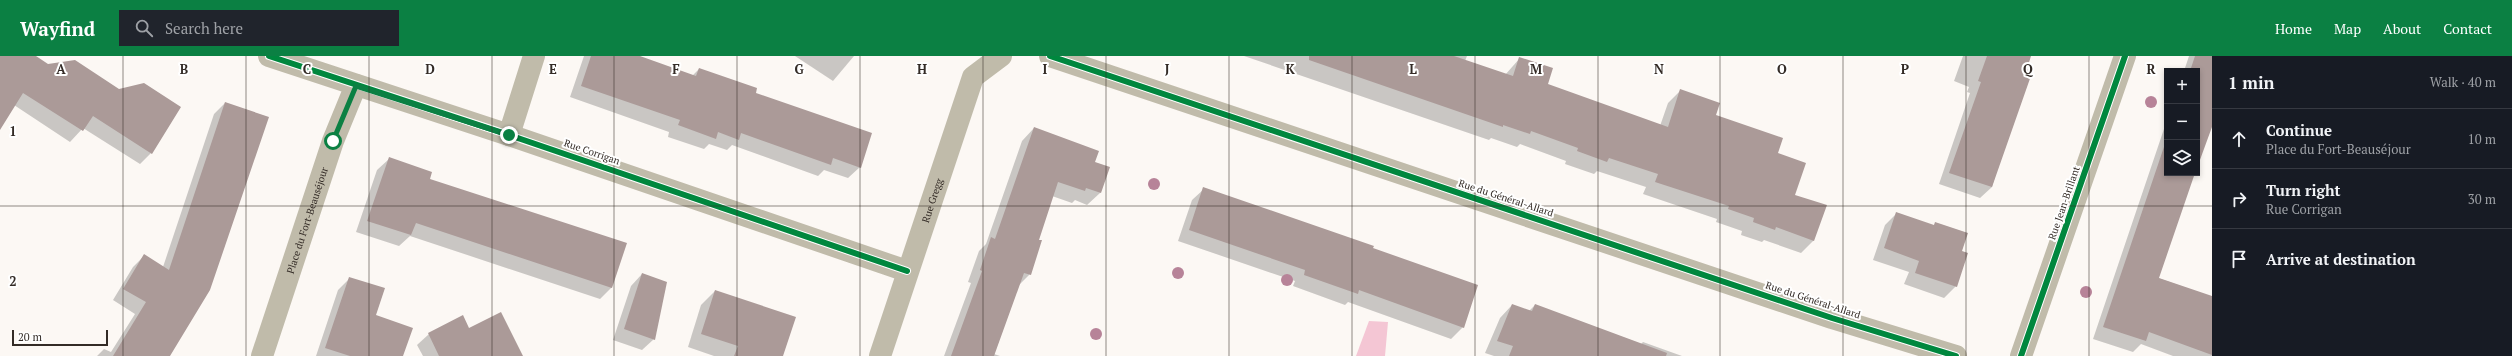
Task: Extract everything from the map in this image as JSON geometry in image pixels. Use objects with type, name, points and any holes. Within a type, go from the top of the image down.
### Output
[{"type":"street","name":"Rue Corrigan","points":[[269,56],[356,86],[509,135],[907,271]]},
{"type":"street","points":[[509,135],[534,56]]},
{"type":"street","name":"Rue Gregg","points":[[880,356],[907,271],[973,77],[1000,56]]},
{"type":"street","name":"Rue du Général-Allard","points":[[1050,56],[1832,318],[1956,356]]},
{"type":"street","name":"Rue Jean-Brillant","points":[[2021,356],[2125,56]]},
{"type":"street","name":"Place du Fort-Beauséjour","points":[[262,356],[333,141],[356,86]]},
{"type":"shaded area","points":[[1369,321],[1388,322],[1385,356],[1356,356]]},
{"type":"building","points":[[0,56],[36,56],[48,64],[75,60],[119,89],[144,83],[181,107],[152,154],[93,116],[83,131],[23,93],[0,130]]},
{"type":"building","points":[[591,56],[640,56],[696,76],[699,68],[757,88],[756,93],[872,133],[861,168],[833,158],[831,165],[741,133],[739,140],[718,132],[716,139],[678,125],[680,120],[581,86]]},
{"type":"building","points":[[1309,56],[1454,56],[1513,76],[1519,57],[1553,68],[1548,84],[1668,127],[1680,89],[1720,103],[1716,115],[1783,138],[1778,153],[1806,163],[1795,195],[1827,205],[1814,241],[1776,227],[1775,230],[1753,222],[1754,218],[1728,209],[1729,206],[1655,182],[1658,174],[1609,158],[1607,162],[1577,151],[1578,148],[1531,131],[1530,134],[1503,125],[1503,127],[1309,60]]},
{"type":"building","points":[[1987,56],[2031,56],[2027,69],[2033,70],[1992,187],[1949,173],[1981,82],[1978,81]]},
{"type":"building","points":[[2195,56],[2212,56],[2212,127],[2200,160],[2200,68],[2191,68]]},
{"type":"building","points":[[225,102],[269,117],[210,290],[170,356],[113,356],[146,302],[123,289],[144,254],[169,270]]},
{"type":"building","points":[[1034,127],[1099,151],[1095,162],[1110,167],[1101,193],[1086,188],[1085,191],[1058,182],[1039,240],[1042,240],[1031,275],[1024,273],[994,356],[951,356],[982,271],[980,270],[991,237],[995,239]]},
{"type":"building","points":[[2164,147],[2164,176],[2194,176],[2159,278],[2212,296],[2212,355],[2149,332],[2146,341],[2103,327]]},
{"type":"building","points":[[389,157],[432,172],[430,179],[627,243],[612,288],[416,223],[411,235],[367,221]]},
{"type":"building","points":[[1203,187],[1374,246],[1373,248],[1478,285],[1464,328],[1359,290],[1358,294],[1304,275],[1305,270],[1189,230]]},
{"type":"building","points":[[1896,212],[1934,225],[1935,222],[1968,233],[1962,251],[1968,253],[1957,287],[1915,273],[1919,261],[1884,248]]},
{"type":"building","points":[[642,273],[667,282],[655,340],[624,329]]},
{"type":"building","points":[[349,277],[385,288],[376,315],[413,328],[403,356],[350,356],[325,348]]},
{"type":"building","points":[[715,290],[796,317],[783,356],[734,356],[738,346],[701,334]]},
{"type":"building","points":[[1512,304],[1532,311],[1535,304],[1667,353],[1666,356],[1509,356],[1513,346],[1497,341]]},
{"type":"building","points":[[501,312],[523,356],[439,356],[428,333],[463,315],[469,328]]},
{"type":"cycle path","points":[[269,56],[509,135],[907,271]]},
{"type":"cycle path","points":[[1050,56],[1832,318],[1956,356]]},
{"type":"cycle path","points":[[2021,356],[2125,56]]},
{"type":"route","points":[[333,141],[356,86],[509,135]]}]
